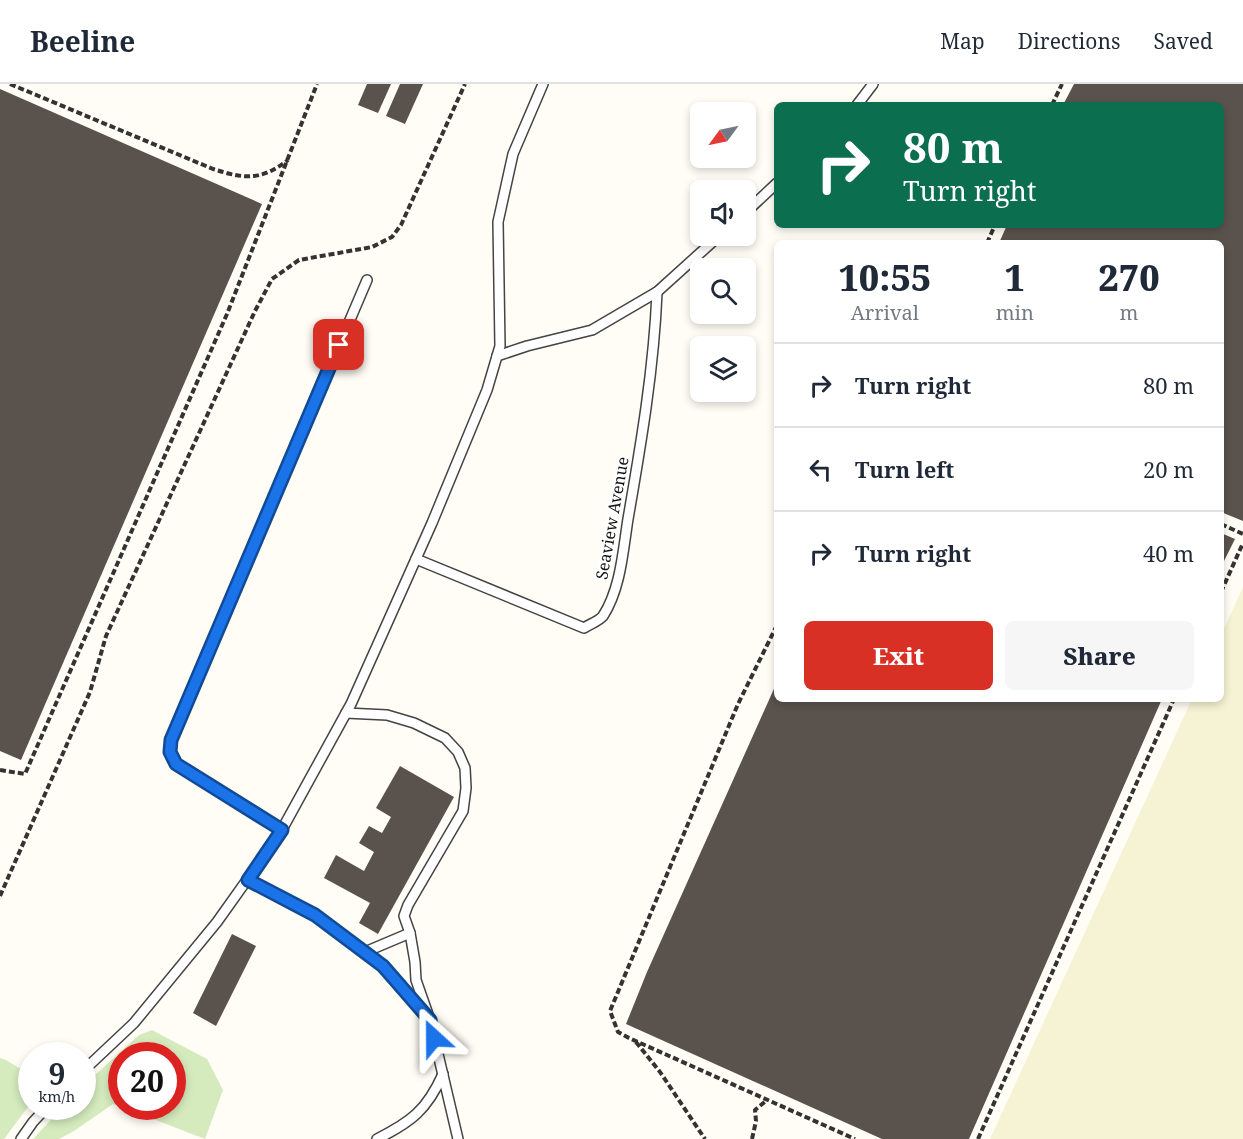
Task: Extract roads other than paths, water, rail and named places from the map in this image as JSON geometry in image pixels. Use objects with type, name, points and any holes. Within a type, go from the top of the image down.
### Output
[{"type":"lane","points":[[96,1059],[134,1023],[217,922],[248,880],[282,830],[346,713],[416,559],[487,390],[500,346],[498,222],[513,154],[543,84]]},
{"type":"lane","points":[[859,102],[873,84]]},
{"type":"lane","points":[[756,203],[774,186]]},
{"type":"lane","points":[[497,356],[592,330],[657,292],[708,246]]},
{"type":"lane","points":[[282,830],[176,764],[170,752],[171,740],[367,280]]},
{"type":"lane","name":"Seaview Avenue","points":[[416,559],[584,628],[602,618],[617,583],[632,496],[647,403],[656,324],[657,292]]},
{"type":"lane","points":[[346,713],[387,715],[414,723],[445,738],[458,752],[465,768],[466,789],[463,811],[405,910],[404,916],[410,933],[416,980],[430,1020],[458,1139]]},
{"type":"lane","points":[[248,880],[315,915],[365,952],[383,966],[430,1020]]},
{"type":"lane","points":[[365,952],[410,933]]},
{"type":"lane","points":[[377,1139],[403,1125],[421,1111],[434,1095],[443,1074]]},
{"type":"lane","points":[[21,1139],[35,1120]]}]
